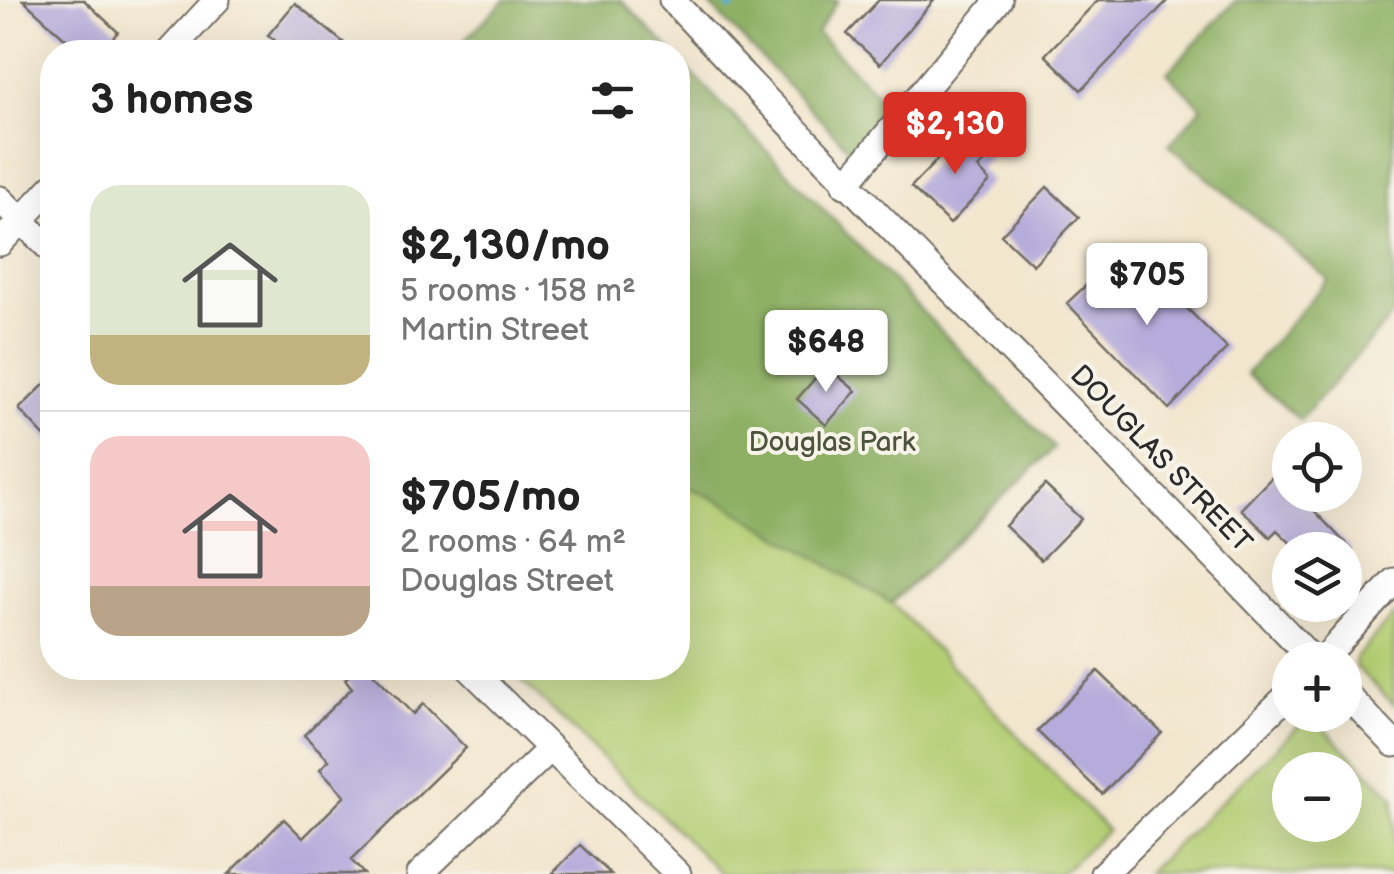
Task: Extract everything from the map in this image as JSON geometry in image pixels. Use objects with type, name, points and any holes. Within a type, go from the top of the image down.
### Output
[{"type":"street","points":[[181,40],[217,0]]},
{"type":"street","name":"DOUGLAS STREET","points":[[672,0],[846,185],[1120,458],[1296,642]]},
{"type":"street","points":[[846,185],[1000,0]]},
{"type":"street","points":[[0,199],[40,239]]},
{"type":"street","points":[[0,243],[40,201]]},
{"type":"street","points":[[1339,642],[1394,580]]},
{"type":"street","points":[[481,680],[678,874]]},
{"type":"street","points":[[1103,874],[1272,710]]},
{"type":"street","points":[[1362,711],[1394,744]]},
{"type":"street","points":[[420,874],[550,750]]},
{"type":"green space","points":[[505,0],[621,0],[660,40],[464,40]]},
{"type":"green space","points":[[705,0],[838,0],[817,33],[888,105],[851,151]]},
{"type":"green space","points":[[1236,0],[1394,0],[1394,314],[1300,420],[1246,374],[1328,279],[1169,145],[1202,107],[1167,73]]},
{"type":"green space","name":"Douglas Park","points":[[690,71],[1054,448],[892,603],[1107,830],[1060,874],[722,874],[521,680],[690,680]]},
{"type":"green space","points":[[690,71],[1054,448],[891,603],[728,505],[690,488]]},
{"type":"green space","points":[[1394,614],[1394,705],[1362,673],[1362,651]]},
{"type":"green space","points":[[1292,732],[1327,732],[1348,752],[1272,752],[1272,842],[1362,842],[1362,766],[1394,797],[1394,874],[1146,874]]},
{"type":"building","points":[[23,0],[84,0],[118,32],[110,40],[67,40]]},
{"type":"building","points":[[879,0],[934,0],[880,64],[847,34]]},
{"type":"building","points":[[1098,0],[1168,0],[1081,90],[1045,55]]},
{"type":"building","points":[[295,3],[340,40],[274,40],[268,35]]},
{"type":"building","points":[[967,129],[992,154],[978,168],[990,181],[950,224],[911,187]]},
{"type":"building","points":[[1047,187],[1079,217],[1033,265],[1001,235]]},
{"type":"building","points":[[1126,248],[1227,348],[1169,409],[1067,303]]},
{"type":"building","points":[[826,366],[856,391],[826,425],[797,399]]},
{"type":"building","points":[[40,389],[40,431],[19,409]]},
{"type":"building","points":[[1272,477],[1272,512],[1315,512],[1335,532],[1277,530],[1270,537],[1241,509]]},
{"type":"building","points":[[1045,485],[1081,519],[1041,560],[1005,526]]},
{"type":"building","points":[[1098,671],[1162,733],[1102,794],[1037,731]]},
{"type":"building","points":[[346,680],[380,680],[413,714],[423,704],[466,748],[351,860],[364,874],[229,874],[284,819],[303,838],[345,796],[320,769],[329,760],[304,735],[352,688]]},
{"type":"building","points":[[580,845],[611,874],[552,874]]},
{"type":"waterway","points":[[731,7],[734,0]]}]
